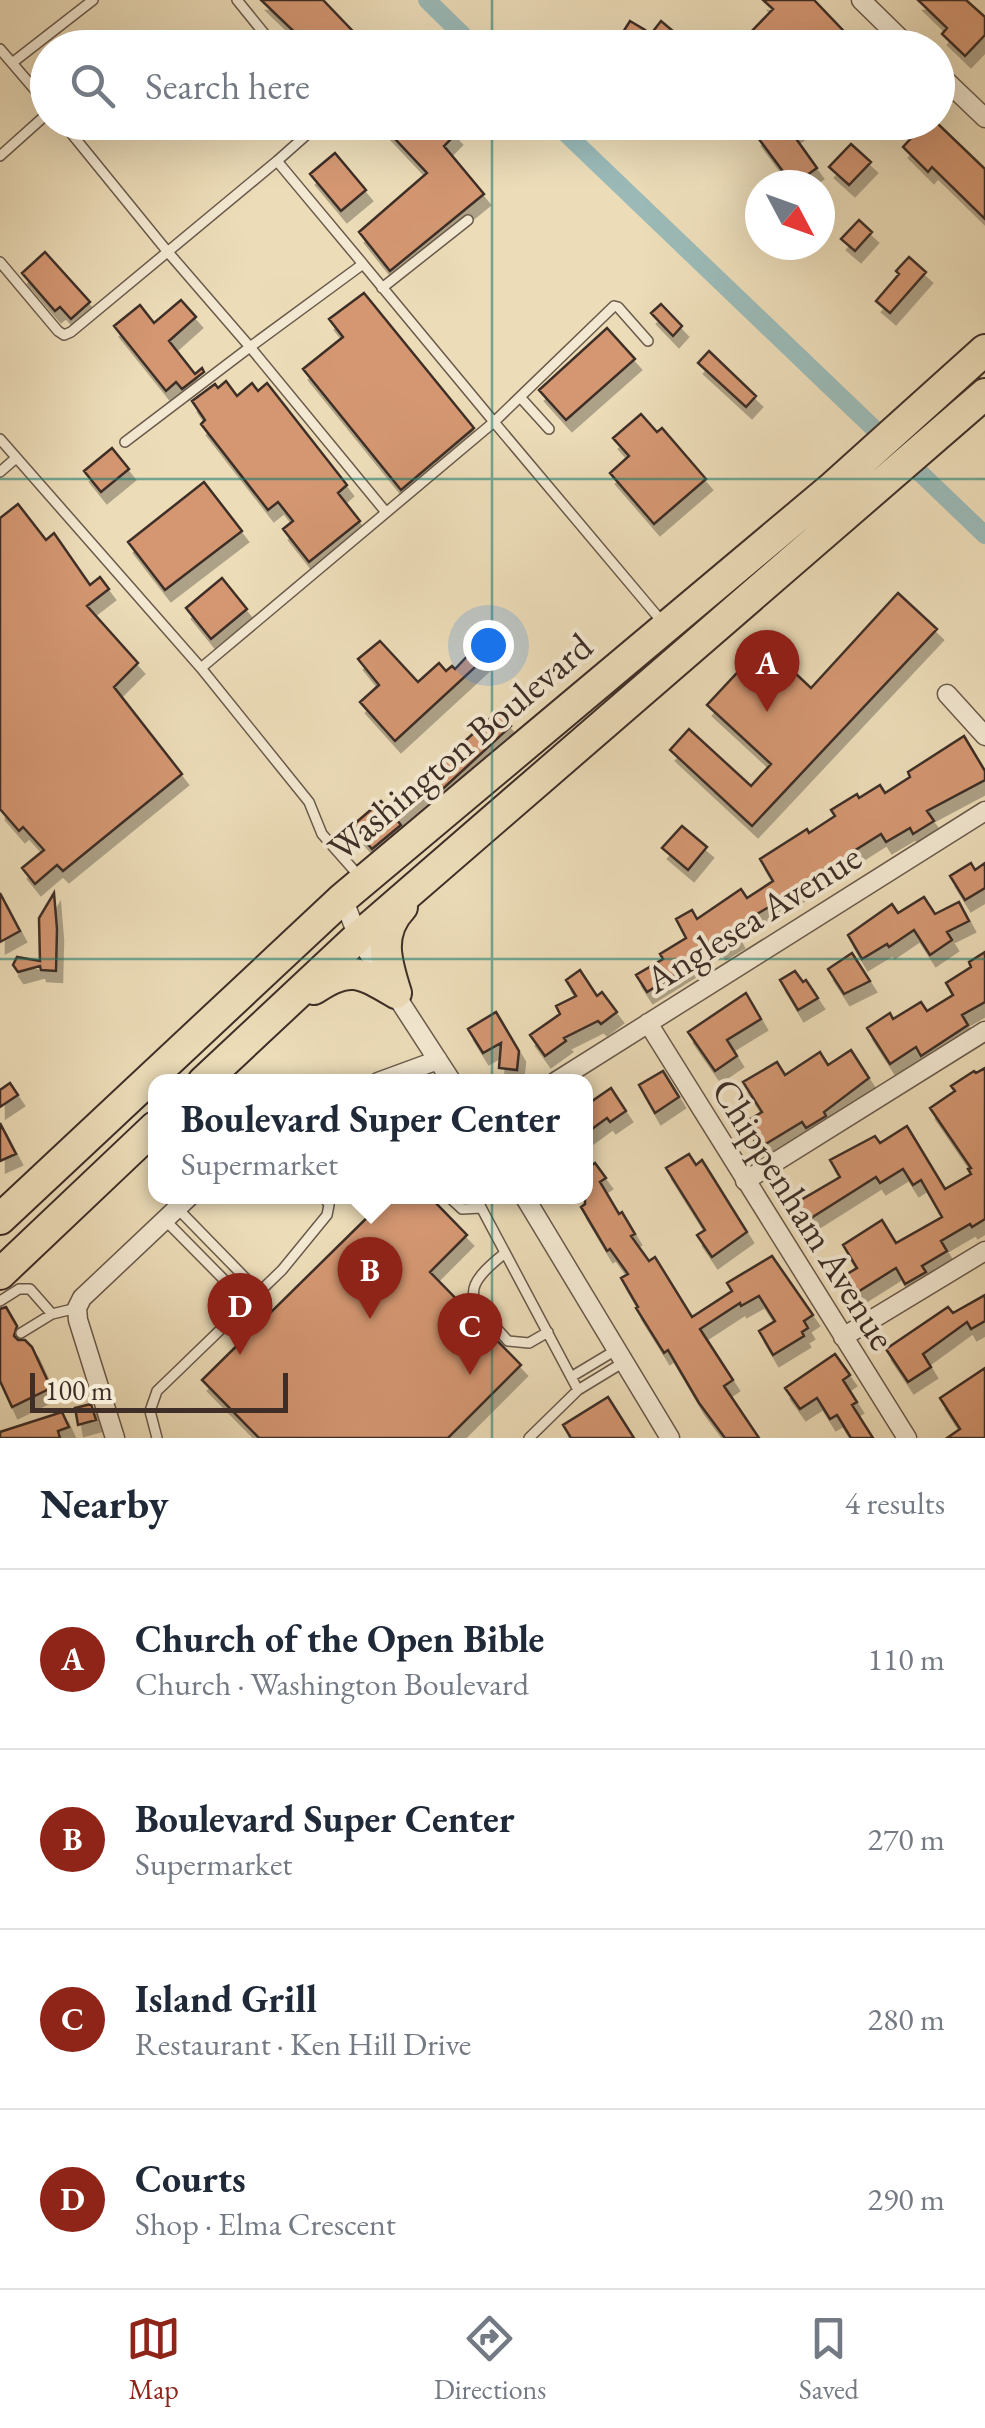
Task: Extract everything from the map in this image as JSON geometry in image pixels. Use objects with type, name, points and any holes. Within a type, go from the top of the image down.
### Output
[{"type":"highway","name":"Washington Boulevard","points":[[155,1074],[353,889],[834,486],[985,350]]},
{"type":"highway","name":"Washington Boulevard","points":[[211,1074],[358,937],[985,394]]},
{"type":"highway","points":[[396,993],[385,936],[398,911],[421,891],[437,869]]},
{"type":"highway","points":[[284,1005],[341,972],[371,978],[396,993]]},
{"type":"highway","name":"Washington Boulevard","points":[[0,1219],[148,1081]]},
{"type":"highway","points":[[0,1274],[148,1134]]},
{"type":"street","points":[[860,0],[891,30]]},
{"type":"street","points":[[955,89],[985,118]]},
{"type":"street","points":[[948,694],[985,736]]},
{"type":"street","name":"Anglesea Avenue","points":[[568,1074],[985,810]]},
{"type":"street","points":[[353,889],[358,937],[447,1074]]},
{"type":"street","name":"Chippenham Avenue","points":[[648,1023],[906,1438]]},
{"type":"street","points":[[745,1181],[985,1031]]},
{"type":"street","points":[[400,1074],[438,1060]]},
{"type":"street","points":[[529,1204],[670,1438]]},
{"type":"street","points":[[116,1438],[77,1308],[82,1298],[177,1208]]},
{"type":"street","points":[[843,1337],[985,1252]]},
{"type":"lane","points":[[54,30],[93,0]]},
{"type":"lane","points":[[237,0],[261,30]]},
{"type":"lane","points":[[0,48],[30,84]]},
{"type":"lane","points":[[12,63],[30,49]]},
{"type":"lane","points":[[0,156],[30,129]]},
{"type":"lane","points":[[77,140],[385,511]]},
{"type":"lane","points":[[0,262],[58,331],[64,335],[72,332],[301,140]]},
{"type":"lane","points":[[277,162],[666,626]]},
{"type":"lane","points":[[382,288],[468,220]]},
{"type":"lane","points":[[125,442],[363,264]]},
{"type":"lane","points":[[201,668],[494,422],[614,306],[648,341]]},
{"type":"lane","points":[[520,397],[549,429]]},
{"type":"lane","points":[[0,439],[201,668],[309,802],[353,889]]},
{"type":"lane","points":[[0,472],[16,458]]},
{"type":"lane","points":[[157,1438],[150,1410],[157,1391],[282,1270],[327,1215],[328,1204]]},
{"type":"lane","points":[[457,1204],[462,1209],[482,1208]]},
{"type":"lane","points":[[480,1204],[578,1390]]},
{"type":"lane","points":[[177,1208],[259,1292]]},
{"type":"lane","points":[[177,1208],[247,1304]]},
{"type":"lane","points":[[506,1252],[478,1275],[474,1289],[476,1304],[508,1341],[529,1343],[548,1332]]},
{"type":"lane","points":[[0,1301],[18,1288],[30,1289],[52,1314]]},
{"type":"lane","points":[[21,1333],[52,1314],[77,1308]]},
{"type":"lane","points":[[571,1377],[620,1356]]},
{"type":"lane","points":[[529,1438],[620,1356]]},
{"type":"building","points":[[261,0],[323,0],[352,30],[292,30]]},
{"type":"building","points":[[763,0],[814,0],[843,30],[753,30],[773,9]]},
{"type":"building","points":[[918,0],[966,0],[985,17],[985,35],[965,56],[955,46],[955,30],[947,28]]},
{"type":"building","points":[[630,21],[645,30],[624,30]]},
{"type":"building","points":[[661,21],[672,30],[654,30]]},
{"type":"building","points":[[396,140],[450,140],[444,146],[484,194],[390,271],[359,232],[427,173]]},
{"type":"building","points":[[760,140],[797,140],[817,168],[782,170]]},
{"type":"building","points":[[909,140],[955,140],[985,169],[985,219],[932,167],[928,172],[903,147]]},
{"type":"building","points":[[851,144],[871,162],[849,185],[829,167]]},
{"type":"building","points":[[335,153],[366,190],[341,211],[310,174]]},
{"type":"building","points":[[859,220],[872,232],[855,251],[841,239]]},
{"type":"building","points":[[45,252],[90,302],[71,319],[60,307],[55,311],[22,273]]},
{"type":"building","points":[[909,257],[926,272],[890,313],[876,301]]},
{"type":"building","points":[[364,293],[474,428],[401,490],[303,369],[343,337],[329,319]]},
{"type":"building","points":[[181,300],[196,317],[169,341],[195,374],[202,368],[204,372],[182,389],[176,382],[166,391],[114,326],[140,305],[154,323]]},
{"type":"building","points":[[661,304],[682,326],[673,336],[651,313]]},
{"type":"building","points":[[607,328],[635,359],[566,420],[539,390]]},
{"type":"building","points":[[709,351],[756,396],[746,407],[698,363]]},
{"type":"building","points":[[226,381],[237,396],[252,383],[258,391],[267,383],[347,485],[338,493],[360,521],[309,562],[283,529],[293,521],[278,502],[268,510],[201,424],[205,420],[192,401]]},
{"type":"building","points":[[641,414],[657,432],[662,428],[706,479],[654,524],[610,473],[629,456],[613,438]]},
{"type":"building","points":[[112,448],[129,469],[101,492],[84,471]]},
{"type":"building","points":[[204,482],[242,531],[165,590],[128,542]]},
{"type":"building","points":[[18,504],[46,540],[54,533],[90,585],[100,577],[109,589],[87,606],[138,663],[114,687],[182,774],[63,871],[57,865],[35,884],[22,868],[44,850],[23,827],[19,831],[0,809],[0,518]]},
{"type":"building","points":[[222,578],[247,609],[211,639],[186,608]]},
{"type":"building","points":[[898,593],[937,629],[752,826],[670,750],[689,729],[751,786],[771,764],[707,705],[764,644],[811,688]]},
{"type":"building","points":[[380,641],[418,682],[439,663],[446,671],[452,666],[455,669],[474,649],[484,659],[395,741],[360,702],[379,685],[358,659]]},
{"type":"building","points":[[498,711],[511,726],[434,797],[430,793],[397,820],[401,825],[372,849],[352,826],[381,801],[389,810]]},
{"type":"building","points":[[964,736],[985,771],[985,780],[927,811],[934,821],[913,834],[910,828],[886,842],[881,834],[854,851],[856,855],[757,914],[735,931],[738,937],[720,948],[717,943],[688,958],[692,964],[647,992],[636,975],[663,959],[660,954],[686,938],[676,919],[692,910],[697,919],[741,889],[747,898],[773,881],[760,859],[835,816],[831,810],[857,794],[859,798],[880,785],[885,793],[910,777],[908,772]]},
{"type":"building","points":[[682,826],[707,847],[688,870],[662,848]]},
{"type":"building","points":[[971,863],[975,870],[985,863],[985,888],[965,900],[950,876]]},
{"type":"building","points":[[0,893],[20,931],[0,942]]},
{"type":"building","points":[[54,893],[56,971],[41,970],[40,966],[18,972],[13,965],[17,957],[40,961],[39,918]]},
{"type":"building","points":[[924,897],[935,914],[959,902],[969,921],[947,932],[952,940],[930,955],[914,930],[862,959],[848,935],[892,904],[898,913]]},
{"type":"building","points":[[985,952],[985,1002],[962,1015],[968,1025],[921,1056],[916,1047],[890,1064],[867,1028],[890,1013],[893,1019],[921,1002],[927,1011],[953,995],[946,983],[971,967],[969,962]]},
{"type":"building","points":[[852,953],[870,981],[844,994],[828,969]]},
{"type":"building","points":[[580,970],[597,996],[602,992],[617,1012],[601,1024],[598,1021],[564,1038],[566,1041],[545,1056],[530,1035],[560,1014],[556,1006],[576,996],[566,980]]},
{"type":"building","points":[[795,971],[818,998],[798,1010],[780,980]]},
{"type":"building","points":[[746,993],[761,1019],[727,1040],[737,1056],[715,1071],[688,1032]]},
{"type":"building","points":[[496,1012],[519,1051],[517,1070],[499,1068],[501,1043],[483,1053],[468,1029]]},
{"type":"building","points":[[851,1050],[869,1078],[824,1112],[826,1116],[806,1128],[802,1122],[759,1148],[744,1123],[762,1112],[743,1082],[777,1062],[785,1075],[820,1052],[828,1065]]},
{"type":"building","points":[[985,1068],[985,1219],[941,1241],[947,1251],[922,1266],[926,1272],[905,1284],[896,1268],[853,1295],[842,1277],[857,1268],[843,1245],[882,1220],[896,1243],[942,1217],[921,1180],[913,1185],[903,1169],[880,1183],[876,1177],[800,1225],[789,1207],[840,1177],[830,1160],[875,1136],[880,1143],[907,1126],[945,1189],[971,1174],[971,1168],[930,1108],[955,1091],[951,1086]]},
{"type":"building","points":[[663,1071],[679,1097],[655,1113],[639,1085]]},
{"type":"building","points":[[10,1083],[18,1095],[0,1107],[0,1090]]},
{"type":"building","points":[[611,1088],[626,1111],[593,1128],[593,1100]]},
{"type":"building","points":[[0,1123],[16,1154],[0,1161]]},
{"type":"building","points":[[689,1154],[696,1165],[702,1160],[747,1232],[712,1257],[697,1235],[705,1230],[666,1168]]},
{"type":"building","points":[[593,1164],[606,1178],[600,1182],[635,1234],[631,1236],[649,1261],[655,1257],[692,1317],[732,1291],[727,1283],[772,1256],[813,1315],[804,1321],[808,1328],[802,1332],[804,1336],[773,1355],[759,1331],[775,1321],[759,1296],[741,1306],[740,1303],[700,1329],[733,1380],[724,1386],[759,1438],[725,1438],[636,1308],[621,1278],[628,1274],[610,1249],[607,1251],[581,1207],[593,1204]]},
{"type":"building","points":[[381,1204],[437,1204],[467,1235],[430,1272],[521,1365],[448,1438],[259,1438],[202,1380]]},
{"type":"building","points":[[985,1295],[985,1321],[971,1329],[967,1322],[923,1354],[931,1367],[908,1382],[886,1349],[948,1307],[953,1313]]},
{"type":"building","points":[[6,1307],[17,1326],[14,1336],[32,1347],[51,1388],[12,1407],[0,1381],[0,1309]]},
{"type":"building","points":[[835,1354],[850,1375],[843,1380],[857,1402],[852,1405],[873,1438],[851,1438],[837,1415],[830,1419],[817,1398],[800,1409],[785,1388]]},
{"type":"building","points":[[985,1368],[985,1438],[947,1438],[960,1429],[940,1398]]},
{"type":"building","points":[[608,1397],[634,1438],[571,1438],[563,1425]]},
{"type":"building","points":[[91,1404],[96,1420],[78,1425],[75,1408]]},
{"type":"building","points":[[62,1412],[69,1427],[58,1431],[60,1438],[0,1438],[0,1432]]},
{"type":"waterway","points":[[427,0],[458,30]]},
{"type":"waterway","points":[[573,140],[985,535]]},
{"type":"place","name":"Church of the Open Bible","points":[[767,712]]},
{"type":"place","name":"Boulevard Super Center","points":[[370,1319]]},
{"type":"place","name":"Courts","points":[[240,1355]]},
{"type":"place","name":"Island Grill","points":[[470,1375]]}]
